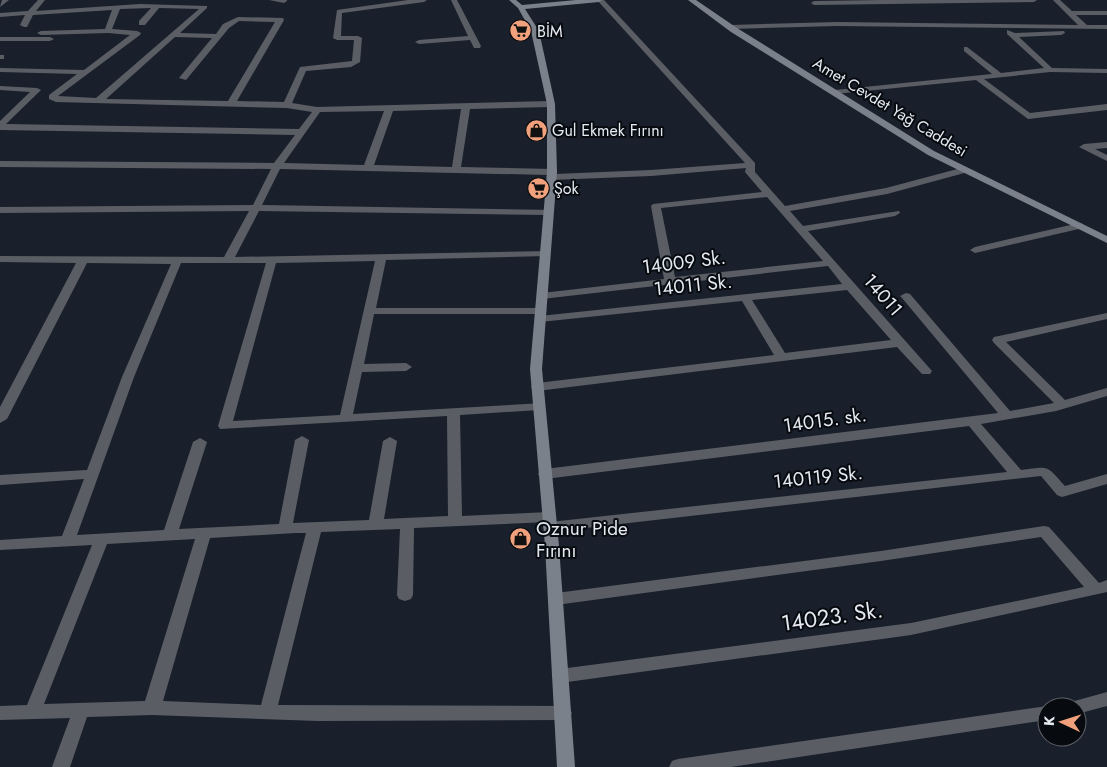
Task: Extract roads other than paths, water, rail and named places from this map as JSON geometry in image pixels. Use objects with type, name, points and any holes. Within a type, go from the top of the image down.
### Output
[{"type":"main road","points":[[516,4],[600,0]]},
{"type":"main road","name":"Amet Cevdet Yağ Caddesi","points":[[691,0],[931,152],[1107,240]]},
{"type":"main road","points":[[516,4],[535,31],[551,104],[549,212],[536,368],[556,599],[566,767]]},
{"type":"street","points":[[0,5],[6,0]]},
{"type":"street","points":[[24,26],[30,13],[42,0]]},
{"type":"street","points":[[72,10],[80,0]]},
{"type":"street","points":[[181,6],[190,0]]},
{"type":"street","points":[[272,0],[284,1]]},
{"type":"street","points":[[287,105],[303,69],[351,65],[356,62],[358,38],[337,38],[339,12],[354,4],[424,0]]},
{"type":"street","points":[[454,0],[477,46]]},
{"type":"street","name":"14011","points":[[600,0],[652,57],[711,117],[752,165],[750,172],[768,194],[900,343]]},
{"type":"street","points":[[812,1],[1034,0]]},
{"type":"street","points":[[1056,0],[1085,29]]},
{"type":"street","points":[[812,1],[837,24]]},
{"type":"street","points":[[0,15],[155,4],[205,7],[98,101]]},
{"type":"street","points":[[142,23],[155,4]]},
{"type":"street","points":[[108,31],[117,7]]},
{"type":"street","points":[[1070,13],[1107,13]]},
{"type":"street","points":[[184,78],[232,21],[280,20],[231,104]]},
{"type":"street","points":[[731,27],[837,24],[1002,24],[1085,29]]},
{"type":"street","points":[[1002,24],[1050,70]]},
{"type":"street","points":[[1013,35],[1107,26]]},
{"type":"street","points":[[41,33],[108,31],[137,33],[99,64],[84,72],[52,97],[59,100],[287,105],[317,110],[551,104]]},
{"type":"street","points":[[174,35],[219,36]]},
{"type":"street","points":[[419,42],[473,38]]},
{"type":"street","points":[[0,39],[93,39]]},
{"type":"street","points":[[967,49],[1000,76]]},
{"type":"street","points":[[0,70],[84,72]]},
{"type":"street","points":[[834,92],[1050,70],[1107,71]]},
{"type":"street","points":[[979,78],[1028,116],[1107,108]]},
{"type":"street","points":[[0,88],[37,90],[12,112],[10,117],[0,126]]},
{"type":"street","points":[[456,171],[466,106]]},
{"type":"street","points":[[368,168],[390,107]]},
{"type":"street","points":[[228,259],[277,166],[317,110]]},
{"type":"street","points":[[0,126],[301,132]]},
{"type":"street","points":[[1107,145],[1084,147],[1107,158]]},
{"type":"street","points":[[0,164],[277,166],[551,174],[651,173],[752,165]]},
{"type":"street","points":[[784,210],[887,191],[965,170]]},
{"type":"street","points":[[670,281],[656,206],[768,194]]},
{"type":"street","points":[[0,210],[256,208],[549,212]]},
{"type":"street","points":[[801,229],[895,213]]},
{"type":"street","points":[[975,250],[1079,226]]},
{"type":"street","points":[[0,258],[272,260],[545,253]]},
{"type":"street","points":[[346,418],[382,257]]},
{"type":"street","points":[[68,541],[128,377],[178,259]]},
{"type":"street","points":[[0,419],[83,260]]},
{"type":"street","points":[[272,260],[225,426],[539,406]]},
{"type":"street","name":"14009 Sk.","points":[[542,296],[830,263]]},
{"type":"street","name":"14011 Sk.","points":[[370,311],[540,315],[850,286]]},
{"type":"street","points":[[906,296],[1007,415]]},
{"type":"street","points":[[745,297],[781,358]]},
{"type":"street","points":[[1063,405],[998,340],[1107,316]]},
{"type":"street","points":[[900,343],[926,370]]},
{"type":"street","name":"14011","points":[[537,387],[900,343]]},
{"type":"street","points":[[357,368],[406,367]]},
{"type":"street","name":"14015. sk.","points":[[546,474],[972,421],[1063,405],[1107,392]]},
{"type":"street","points":[[453,412],[455,521]]},
{"type":"street","points":[[972,421],[1018,475]]},
{"type":"street","points":[[285,528],[302,440]]},
{"type":"street","points":[[376,524],[390,441]]},
{"type":"street","points":[[170,535],[200,442]]},
{"type":"street","name":"140119 Sk.","points":[[0,545],[376,524],[455,521],[550,522],[1044,471],[1062,492],[1107,479]]},
{"type":"street","points":[[0,480],[92,474]]},
{"type":"street","points":[[405,595],[407,523]]},
{"type":"street","points":[[267,713],[315,527]]},
{"type":"street","points":[[556,599],[881,556],[1044,531],[1101,588]]},
{"type":"street","points":[[152,708],[204,533]]},
{"type":"street","points":[[33,711],[102,539]]},
{"type":"street","name":"14023. Sk.","points":[[560,676],[911,629],[1101,588]]},
{"type":"street","points":[[1087,704],[1107,699]]},
{"type":"street","points":[[0,713],[152,708],[267,713],[563,713]]},
{"type":"street","points":[[61,767],[81,710]]},
{"type":"street","points":[[678,767],[1037,714]]},
{"type":"place","name":"BİM","points":[[521,31]]},
{"type":"place","name":"Gul Ekmek Fırını","points":[[536,130]]},
{"type":"place","name":"Şok","points":[[538,188]]},
{"type":"place","name":"Oznur Pide Fırını","points":[[520,539]]}]
